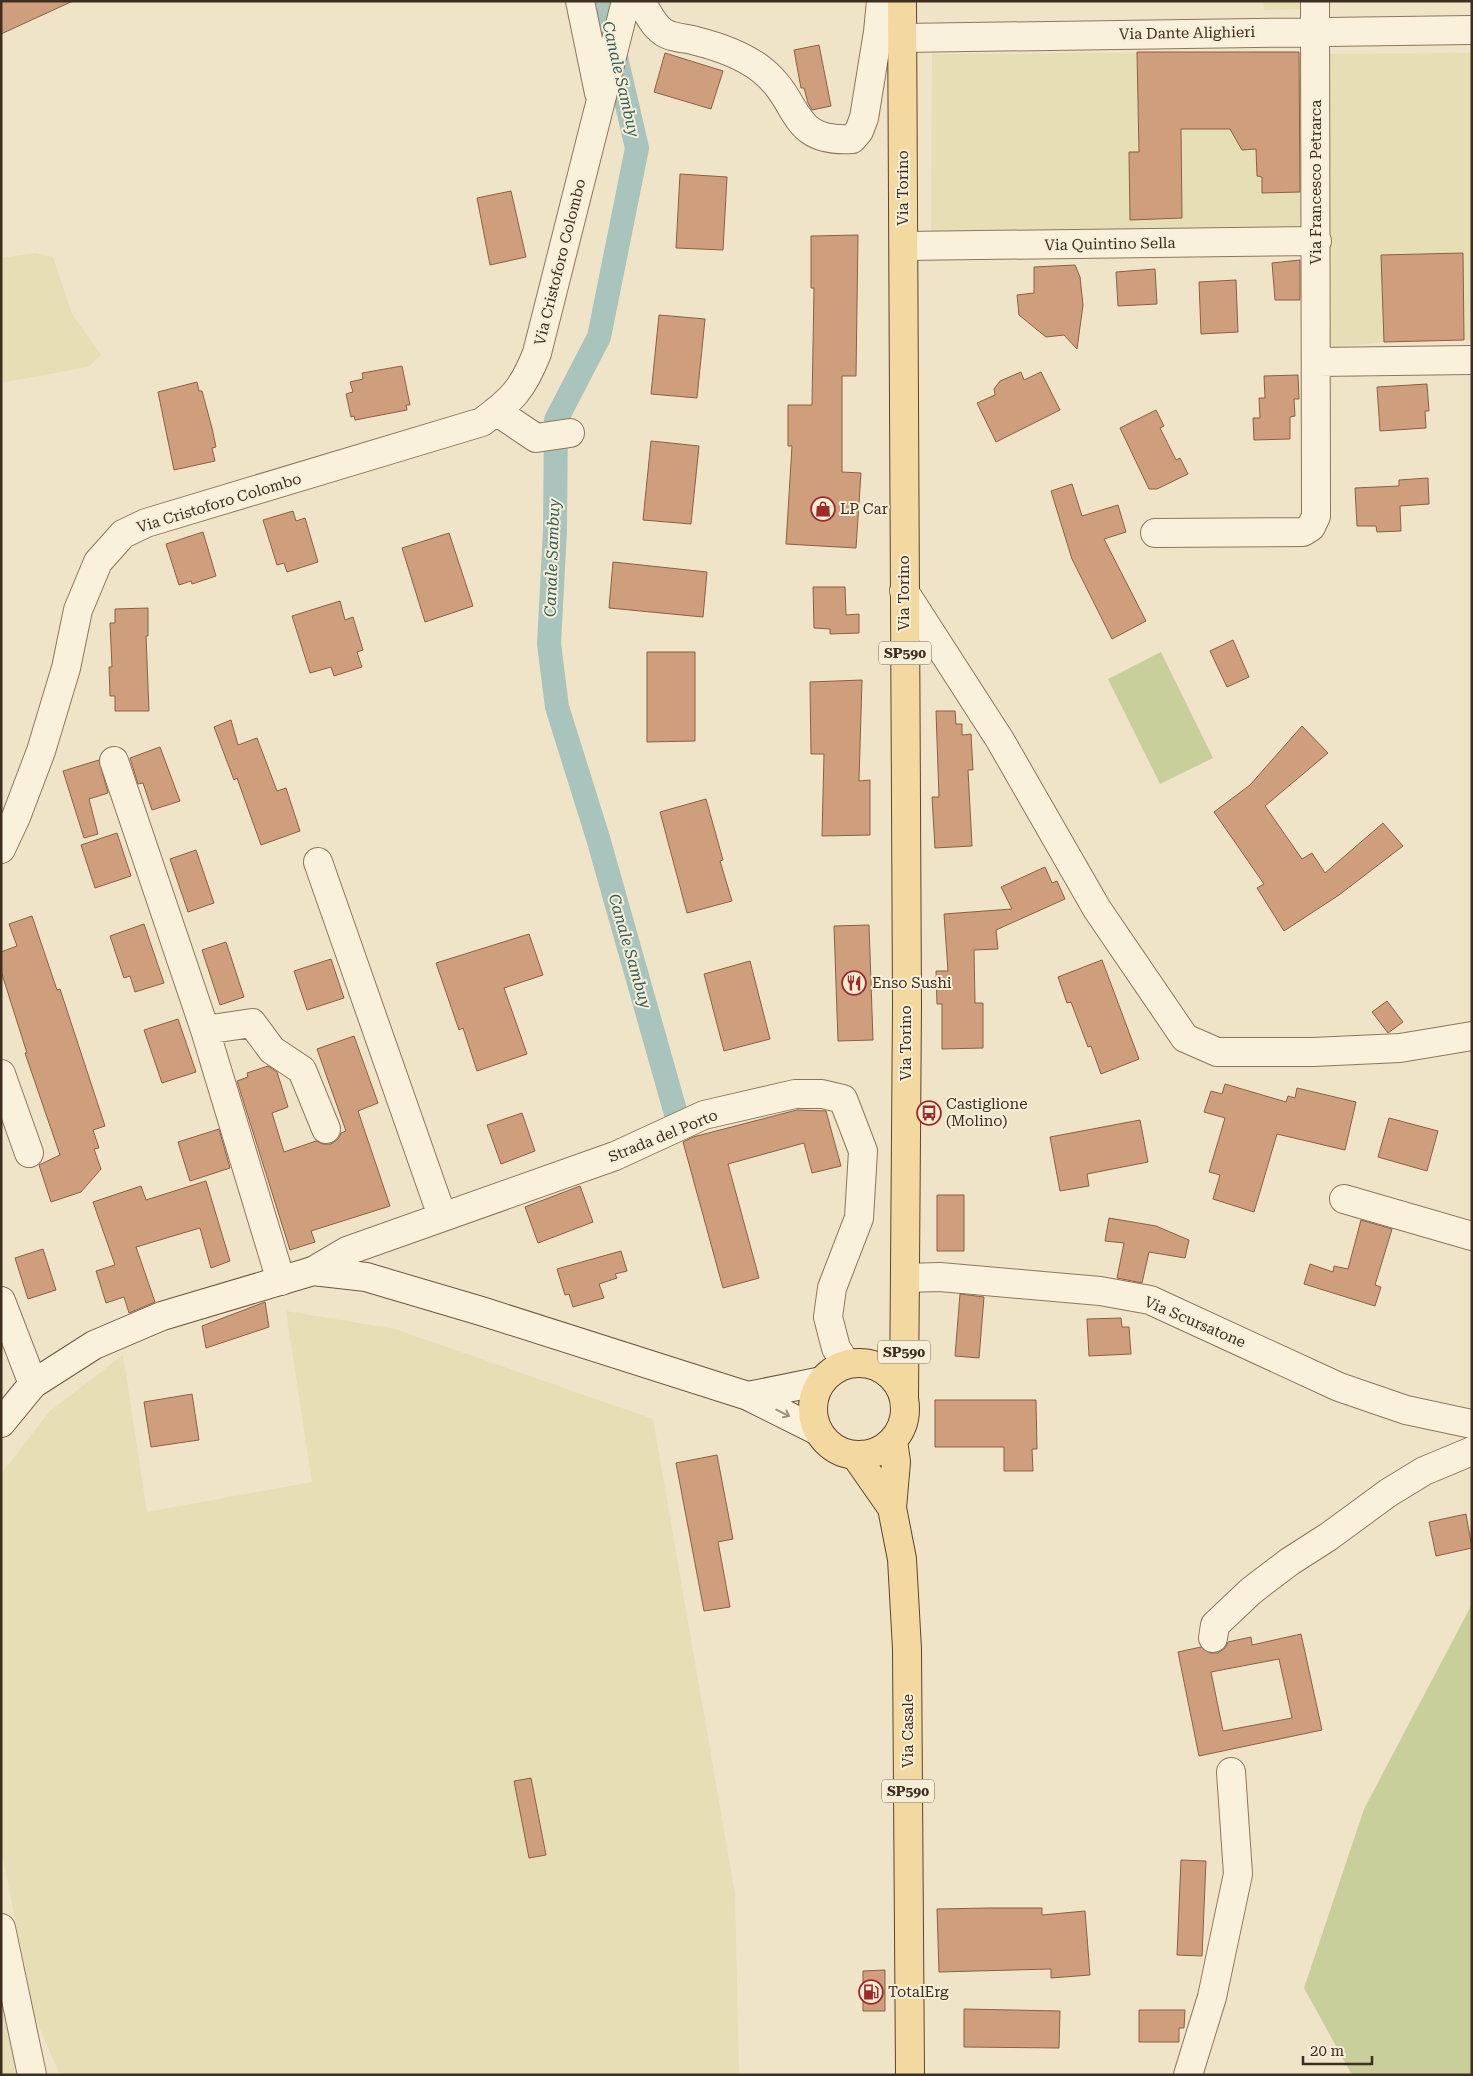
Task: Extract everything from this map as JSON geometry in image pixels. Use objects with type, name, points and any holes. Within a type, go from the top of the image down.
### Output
[{"type":"main road","name":"Via Torino","points":[[902,1],[907,1004],[904,1305]]},
{"type":"main road","name":"SP590","points":[[876,1365],[904,1305]]},
{"type":"main road","name":"SP590","points":[[892,1508],[896,1462],[893,1440],[901,1428],[905,1413],[904,1305]]},
{"type":"main road","name":"SP590","points":[[846,1364],[861,1362],[876,1365],[889,1373],[899,1384],[904,1399]]},
{"type":"main road","points":[[846,1364],[832,1370],[815,1392],[813,1405],[814,1419],[818,1431],[828,1443],[840,1451],[855,1455],[870,1454],[883,1449],[893,1440]]},
{"type":"main road","name":"SP590","points":[[855,1455],[892,1508]]},
{"type":"main road","name":"Via Casale","points":[[892,1508],[902,1559],[908,1649],[910,2075]]},
{"type":"street","name":"Via Cristoforo Colombo","points":[[580,1],[600,100]]},
{"type":"street","points":[[630,4],[648,15],[664,33],[736,54],[763,71],[789,100],[805,128],[817,136],[838,140],[852,139],[859,132],[864,118],[878,32],[880,1]]},
{"type":"street","name":"Via Francesco Petrarca","points":[[1155,533],[1303,532],[1311,527],[1316,516],[1316,1]]},
{"type":"street","name":"Via Cristoforo Colombo","points":[[1,849],[16,817],[41,751],[66,668],[78,610],[98,562],[122,534],[146,524],[482,422],[510,402],[528,377],[537,353],[609,65],[630,4]]},
{"type":"street","name":"Via Dante Alighieri","points":[[902,38],[1472,30]]},
{"type":"street","name":"Via Quintino Sella","points":[[904,246],[1317,241]]},
{"type":"street","points":[[1317,362],[1472,360]]},
{"type":"street","points":[[496,412],[536,438],[570,433]]},
{"type":"street","points":[[904,591],[1000,740],[1097,910],[1185,1038],[1217,1052],[1313,1052],[1400,1048],[1472,1036]]},
{"type":"street","points":[[114,760],[205,1030],[281,1281]]},
{"type":"street","points":[[318,862],[442,1216]]},
{"type":"street","points":[[205,1030],[252,1023],[272,1050],[302,1070],[326,1129]]},
{"type":"street","points":[[1,1074],[28,1152]]},
{"type":"street","name":"Strada del Porto","points":[[313,1271],[347,1250],[615,1156],[704,1115],[795,1094],[822,1094],[843,1098],[863,1152],[859,1218],[832,1288],[828,1317],[836,1348],[846,1364]]},
{"type":"street","points":[[1344,1199],[1472,1236]]},
{"type":"street","points":[[1,1423],[33,1384],[94,1345],[162,1316],[313,1271],[366,1277],[481,1311],[748,1396],[818,1431]]},
{"type":"street","name":"Via Scursatone","points":[[905,1278],[940,1277],[1091,1290],[1150,1300],[1339,1387],[1406,1410],[1472,1424]]},
{"type":"street","points":[[1,1300],[33,1384]]},
{"type":"street","points":[[748,1396],[822,1381]]},
{"type":"street","points":[[1213,1638],[1215,1625],[1251,1591],[1289,1562],[1424,1470],[1472,1451]]},
{"type":"street","points":[[1188,2075],[1212,1997],[1238,1874],[1231,1772]]},
{"type":"street","points":[[1,1928],[32,2075]]},
{"type":"shaded area","points":[[1263,1],[1303,1],[1303,9],[1264,10]]},
{"type":"shaded area","points":[[1307,52],[1312,228],[931,233],[932,54]]},
{"type":"shaded area","points":[[1472,53],[1472,340],[1384,342],[1328,348],[1327,54]]},
{"type":"shaded area","points":[[35,253],[53,257],[72,314],[101,355],[88,367],[1,383],[1,258]]},
{"type":"shaded area","points":[[286,1311],[395,1329],[653,1419],[735,1894],[739,2075],[60,2075],[34,2015],[1,1848],[1,1474],[50,1411],[123,1355],[147,1512],[312,1482]]},
{"type":"shaded area","points":[[1,1946],[28,2075],[1,2075]]},
{"type":"green space","points":[[1161,652],[1213,758],[1160,784],[1108,679]]},
{"type":"green space","points":[[1472,1604],[1472,2075],[1352,2075],[1304,1988],[1364,1809]]},
{"type":"building","points":[[1,1],[73,1],[1,34]]},
{"type":"building","points":[[819,45],[831,106],[812,110],[804,88],[801,88],[794,50]]},
{"type":"building","points":[[1137,52],[1299,52],[1300,192],[1262,193],[1262,177],[1257,176],[1256,149],[1242,150],[1230,129],[1181,129],[1182,218],[1130,220],[1129,152],[1139,152]]},
{"type":"building","points":[[665,53],[723,71],[711,109],[654,92]]},
{"type":"building","points":[[680,174],[727,177],[723,250],[676,248]]},
{"type":"building","points":[[511,191],[526,257],[490,265],[477,198]]},
{"type":"building","points":[[858,235],[856,376],[842,376],[842,472],[861,473],[856,548],[786,544],[792,446],[788,446],[788,405],[812,405],[814,288],[811,288],[811,236]]},
{"type":"building","points":[[1463,253],[1464,340],[1384,342],[1381,255]]},
{"type":"building","points":[[1300,260],[1300,300],[1275,300],[1272,263]]},
{"type":"building","points":[[1075,265],[1080,277],[1083,305],[1077,349],[1064,335],[1046,337],[1019,315],[1017,295],[1034,293],[1034,267]]},
{"type":"building","points":[[1155,269],[1157,304],[1118,306],[1116,272]]},
{"type":"building","points":[[1236,280],[1238,332],[1201,334],[1199,282]]},
{"type":"building","points":[[659,315],[705,319],[697,398],[651,394]]},
{"type":"building","points":[[402,366],[410,405],[406,405],[407,410],[355,420],[354,416],[351,417],[346,394],[353,392],[350,382],[363,379],[362,373]]},
{"type":"building","points":[[1021,372],[1024,380],[1041,372],[1060,410],[996,442],[977,403],[995,395],[994,389],[1000,381]]},
{"type":"building","points":[[1298,375],[1299,399],[1294,399],[1295,416],[1290,417],[1290,439],[1254,440],[1253,418],[1260,418],[1259,398],[1265,398],[1264,376]]},
{"type":"building","points":[[197,382],[199,391],[202,391],[212,428],[216,447],[212,448],[215,461],[174,470],[158,392]]},
{"type":"building","points":[[1427,384],[1429,411],[1425,411],[1426,428],[1380,431],[1377,387]]},
{"type":"building","points":[[1156,410],[1164,426],[1160,428],[1176,460],[1180,458],[1188,474],[1157,489],[1149,489],[1120,428]]},
{"type":"building","points":[[651,441],[699,446],[691,524],[643,520]]},
{"type":"building","points":[[1428,478],[1429,504],[1400,506],[1401,531],[1377,532],[1376,526],[1357,526],[1355,488],[1399,486],[1399,480]]},
{"type":"building","points":[[1072,484],[1082,516],[1118,505],[1126,532],[1104,539],[1146,621],[1112,639],[1072,559],[1051,491]]},
{"type":"building","points":[[293,511],[296,521],[305,518],[318,562],[287,572],[284,563],[277,565],[263,520]]},
{"type":"building","points":[[203,532],[216,576],[192,584],[191,581],[179,585],[166,544]]},
{"type":"building","points":[[449,533],[473,606],[425,622],[402,548]]},
{"type":"building","points":[[613,562],[707,572],[703,617],[609,608]]},
{"type":"building","points":[[813,587],[845,587],[846,615],[859,614],[859,633],[830,634],[830,629],[814,628]]},
{"type":"building","points":[[340,601],[345,620],[353,617],[363,650],[357,652],[362,667],[334,676],[331,667],[310,673],[292,616]]},
{"type":"building","points":[[148,608],[148,636],[146,636],[149,711],[115,711],[115,696],[110,696],[109,667],[112,667],[110,623],[115,623],[115,609]]},
{"type":"building","points":[[1233,640],[1249,677],[1227,687],[1210,651]]},
{"type":"building","points":[[647,652],[695,652],[695,741],[647,742]]},
{"type":"building","points":[[862,680],[859,781],[870,780],[870,835],[822,836],[824,754],[811,754],[810,682]]},
{"type":"building","points":[[936,711],[955,711],[956,724],[962,724],[962,735],[971,734],[973,770],[968,770],[972,846],[935,848],[932,797],[939,797]]},
{"type":"building","points":[[231,720],[238,745],[257,738],[277,791],[286,788],[300,831],[261,845],[237,778],[234,780],[214,727]]},
{"type":"building","points":[[1302,726],[1328,753],[1265,806],[1302,859],[1312,853],[1325,873],[1383,823],[1403,846],[1339,895],[1284,931],[1257,888],[1264,884],[1214,812],[1250,785]]},
{"type":"building","points":[[160,747],[180,801],[152,810],[143,783],[138,784],[130,758]]},
{"type":"building","points":[[99,760],[108,793],[89,799],[98,834],[84,838],[63,771]]},
{"type":"building","points":[[706,799],[723,860],[720,861],[732,901],[687,913],[660,812]]},
{"type":"building","points":[[117,833],[131,876],[95,888],[81,845]]},
{"type":"building","points":[[196,850],[214,903],[188,912],[170,859]]},
{"type":"building","points":[[1045,867],[1052,883],[1057,881],[1065,899],[996,930],[998,949],[974,950],[975,1003],[983,1003],[983,1048],[942,1049],[942,1004],[937,1004],[936,971],[948,971],[944,914],[1012,909],[1001,887]]},
{"type":"building","points":[[32,916],[57,990],[60,989],[105,1126],[93,1130],[99,1148],[94,1149],[101,1169],[81,1192],[51,1202],[39,1165],[60,1155],[25,1053],[27,1053],[1,971],[1,952],[17,946],[9,924]]},
{"type":"building","points":[[144,924],[164,983],[135,992],[130,976],[124,978],[110,936]]},
{"type":"building","name":"Enso Sushi","points":[[869,925],[873,1040],[838,1041],[834,926]]},
{"type":"building","points":[[529,934],[543,975],[504,988],[527,1054],[477,1071],[463,1028],[459,1030],[436,963]]},
{"type":"building","points":[[226,942],[244,997],[220,1005],[202,950]]},
{"type":"building","points":[[331,959],[344,998],[307,1010],[294,971]]},
{"type":"building","points":[[1102,960],[1139,1059],[1101,1074],[1091,1046],[1088,1047],[1071,1002],[1067,1003],[1058,977]]},
{"type":"building","points":[[750,961],[770,1039],[724,1051],[704,974]]},
{"type":"building","points":[[1387,1001],[1403,1022],[1388,1033],[1372,1012]]},
{"type":"building","points":[[178,1019],[196,1072],[162,1083],[144,1030]]},
{"type":"building","points":[[354,1036],[378,1103],[358,1111],[390,1206],[311,1231],[315,1242],[290,1250],[237,1081],[248,1077],[247,1073],[268,1066],[277,1072],[288,1107],[272,1113],[284,1152],[316,1141],[323,1144],[331,1144],[338,1139],[341,1133],[346,1131],[317,1049]]},
{"type":"building","points":[[1225,1084],[1286,1102],[1288,1096],[1295,1098],[1297,1088],[1356,1102],[1345,1150],[1277,1134],[1254,1212],[1213,1199],[1220,1175],[1209,1172],[1225,1118],[1204,1112],[1211,1091],[1222,1094]]},
{"type":"building","points":[[797,1110],[826,1111],[841,1166],[812,1173],[804,1143],[728,1164],[759,1278],[723,1288],[683,1142],[693,1137]]},
{"type":"building","points":[[522,1113],[535,1151],[501,1164],[487,1125]]},
{"type":"building","points":[[1389,1118],[1438,1131],[1427,1171],[1378,1157]]},
{"type":"building","points":[[1140,1120],[1148,1162],[1087,1174],[1089,1186],[1060,1191],[1050,1137]]},
{"type":"building","points":[[219,1129],[230,1168],[190,1181],[178,1142]]},
{"type":"building","points":[[206,1181],[230,1261],[211,1268],[200,1228],[136,1247],[155,1302],[129,1313],[124,1297],[106,1303],[96,1271],[115,1265],[93,1202],[141,1186],[146,1200]]},
{"type":"building","points":[[580,1186],[593,1222],[538,1243],[525,1207]]},
{"type":"building","points":[[937,1195],[964,1195],[964,1251],[937,1251]]},
{"type":"building","points":[[1109,1218],[1156,1226],[1189,1240],[1185,1258],[1149,1252],[1142,1283],[1117,1278],[1124,1243],[1105,1241]]},
{"type":"building","points":[[1361,1220],[1392,1229],[1375,1285],[1381,1287],[1375,1306],[1304,1284],[1310,1264],[1333,1272],[1334,1266],[1348,1269]]},
{"type":"building","points":[[43,1249],[56,1290],[28,1299],[15,1258]]},
{"type":"building","points":[[621,1251],[627,1271],[615,1274],[617,1278],[599,1284],[604,1298],[573,1307],[569,1294],[565,1295],[557,1269]]},
{"type":"building","points":[[960,1294],[984,1297],[979,1358],[955,1356]]},
{"type":"building","points":[[265,1302],[269,1327],[206,1348],[202,1326]]},
{"type":"building","points":[[1121,1318],[1122,1327],[1129,1327],[1131,1354],[1089,1356],[1087,1319]]},
{"type":"building","points":[[192,1394],[199,1440],[151,1447],[144,1402]]},
{"type":"building","points":[[935,1400],[1036,1400],[1037,1449],[1032,1449],[1033,1471],[1004,1471],[1004,1447],[935,1447]]},
{"type":"building","points":[[717,1455],[733,1539],[718,1542],[730,1607],[704,1611],[676,1463]]},
{"type":"building","points":[[1466,1514],[1472,1548],[1436,1556],[1429,1522]]},
{"type":"building","points":[[1301,1634],[1322,1730],[1199,1756],[1178,1652],[1201,1647],[1210,1653],[1218,1653],[1225,1648],[1228,1642],[1251,1637],[1252,1645]],"holes":[[[1279,1659],[1292,1718],[1223,1731],[1211,1672]]]},
{"type":"building","points":[[531,1778],[546,1855],[529,1858],[514,1781]]},
{"type":"building","points":[[1181,1860],[1206,1861],[1202,1956],[1177,1955]]},
{"type":"building","points":[[1042,1908],[1042,1915],[1085,1911],[1090,1975],[1051,1978],[1051,1969],[939,1972],[937,1909]]},
{"type":"building","points":[[885,1970],[885,2011],[863,2011],[863,1971]]},
{"type":"building","points":[[964,2009],[1060,2011],[1059,2048],[964,2047]]},
{"type":"building","points":[[1139,2010],[1185,2010],[1184,2028],[1179,2028],[1179,2042],[1139,2042]]},
{"type":"waterway","name":"Canale Sambuy","points":[[603,1],[637,148],[599,337],[556,420],[555,530],[549,644],[557,707],[598,838],[676,1114]]},
{"type":"place","name":"LP Car","points":[[823,509]]},
{"type":"place","name":"Enso Sushi","points":[[854,983]]},
{"type":"place","name":"Castiglione (Molino)","points":[[929,1113]]},
{"type":"place","name":"TotalErg","points":[[871,1992]]}]
